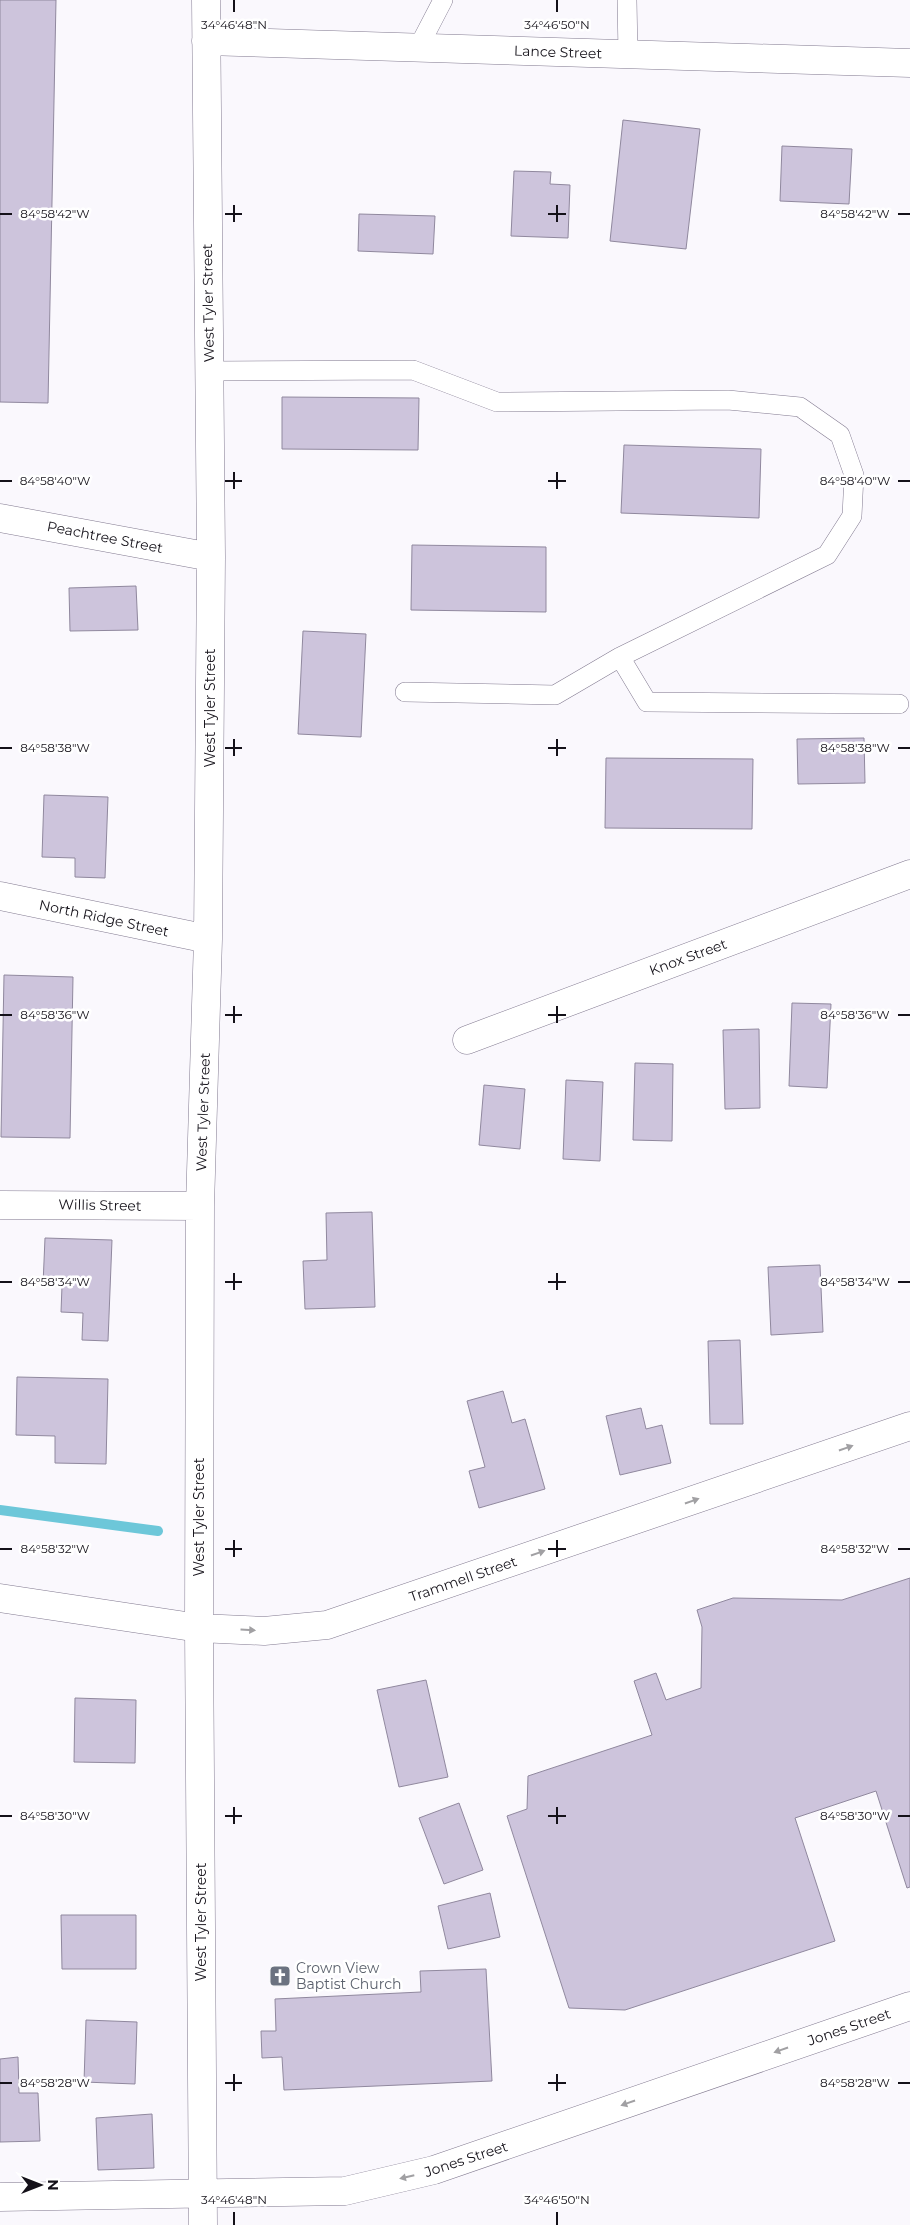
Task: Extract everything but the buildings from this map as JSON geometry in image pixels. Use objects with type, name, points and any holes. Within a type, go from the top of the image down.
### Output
[{"type":"street","name":"West Tyler Street","points":[[203,2225],[199,1628],[200,1206],[208,939],[211,557],[206,0]]},
{"type":"street","name":"Lance Street","points":[[206,41],[910,63]]},
{"type":"street","name":"Peachtree Street","points":[[0,518],[211,557]]},
{"type":"street","name":"Knox Street","points":[[466,1040],[910,874]]},
{"type":"street","name":"North Ridge Street","points":[[0,896],[208,939]]},
{"type":"street","name":"Willis Street","points":[[0,1204],[200,1206]]},
{"type":"street","name":"Trammell Street","points":[[0,1598],[199,1628],[264,1631],[327,1625],[910,1426]]},
{"type":"street","name":"Jones Street","points":[[0,2197],[345,2191],[434,2170],[910,2006]]},
{"type":"lane","points":[[418,48],[443,0]]},
{"type":"lane","points":[[627,0],[628,54]]},
{"type":"lane","points":[[209,372],[413,370],[497,402],[728,400],[800,407],[840,435],[854,475],[852,516],[826,555],[620,658],[555,695],[405,692]]},
{"type":"lane","points":[[620,658],[647,702],[899,704]]},
{"type":"waterway","points":[[0,1510],[158,1531]]},
{"type":"place","name":"Crown View Baptist Church","points":[[280,1976]]}]
